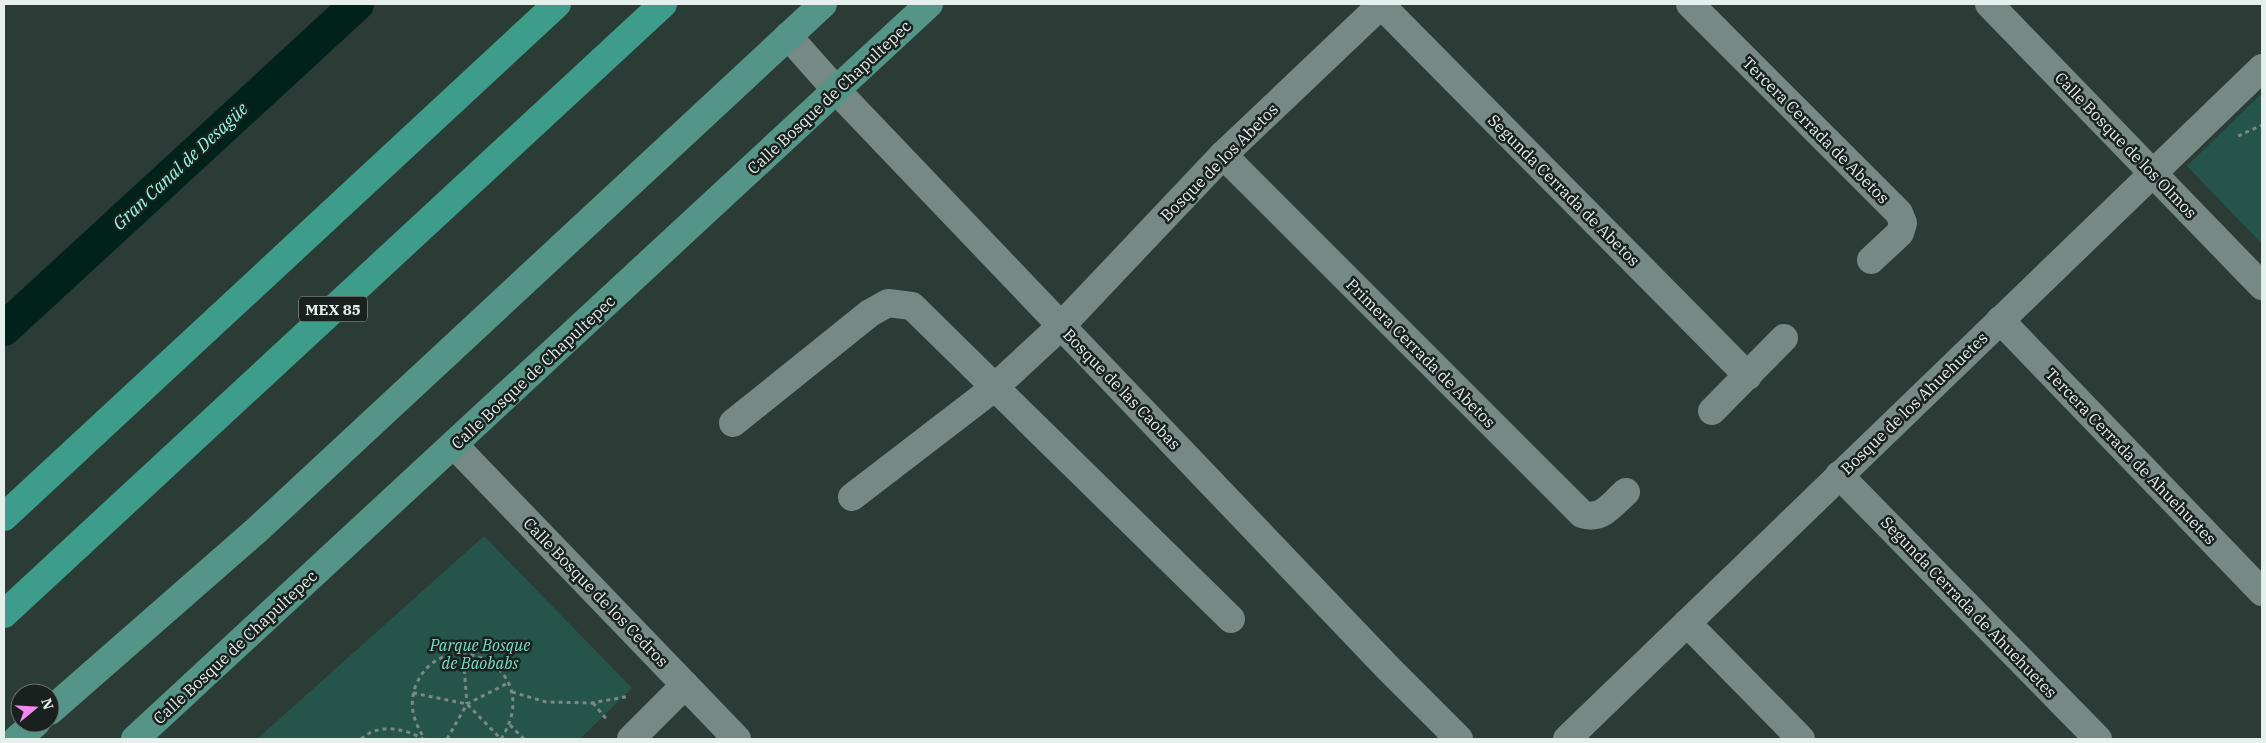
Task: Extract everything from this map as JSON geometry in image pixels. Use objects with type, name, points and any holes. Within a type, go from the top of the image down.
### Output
[{"type":"highway","points":[[4,517],[557,4]]},
{"type":"highway","name":"MEX 85","points":[[4,614],[662,4]]},
{"type":"main road","points":[[60,702],[258,529],[823,4]]},
{"type":"main road","name":"Calle Bosque de Chapultepec","points":[[139,738],[929,4]]},
{"type":"street","name":"Bosque de los Abetos","points":[[852,497],[994,388],[1061,326],[1223,155],[1381,4]]},
{"type":"street","name":"Segunda Cerrada de Abetos","points":[[1381,4],[1748,376]]},
{"type":"street","name":"Tercera Cerrada de Abetos","points":[[1690,4],[1899,213],[1903,223],[1900,233],[1871,260]]},
{"type":"street","name":"Calle Bosque de los Olmos","points":[[2001,8],[2262,286]]},
{"type":"street","name":"Bosque de las Caobas","points":[[788,36],[836,90],[1061,326],[1388,668],[1459,739]]},
{"type":"street","name":"Bosque de los Ahuehuetes","points":[[1568,739],[2262,68]]},
{"type":"street","name":"Primera Cerrada de Abetos","points":[[1223,155],[1582,514],[1591,517],[1601,514],[1626,492]]},
{"type":"street","points":[[733,423],[870,313],[888,303],[912,306],[1231,619]]},
{"type":"street","name":"Tercera Cerrada de Ahuehuetes","points":[[2000,320],[2262,592]]},
{"type":"street","points":[[1712,411],[1784,338]]},
{"type":"street","name":"Calle Bosque de los Cedros","points":[[454,445],[737,739]]},
{"type":"street","name":"Segunda Cerrada de Ahuehuetes","points":[[1839,475],[2098,739]]},
{"type":"street","points":[[1687,623],[1801,739]]},
{"type":"street","points":[[631,739],[685,685]]},
{"type":"path","points":[[462,654],[467,704]]},
{"type":"path","points":[[413,694],[467,704],[501,739],[510,725],[514,709],[512,692],[506,677],[494,665],[480,656],[462,654],[446,656],[430,665],[419,677],[413,694],[412,711],[417,728],[424,739]]},
{"type":"path","points":[[447,739],[467,704],[508,683]]},
{"type":"path","points":[[512,692],[546,702],[592,703],[639,694]]},
{"type":"path","points":[[510,725],[524,739]]},
{"type":"path","points":[[361,739],[380,730],[396,729],[412,733],[424,739]]},
{"type":"green space","points":[[2262,93],[2262,244],[2187,166]]},
{"type":"green space","name":"Parque Bosque de Baobabs","points":[[484,536],[632,688],[580,739],[257,739]]},
{"type":"waterway","name":"Gran Canal de Desagüe","points":[[4,329],[357,4]]}]
